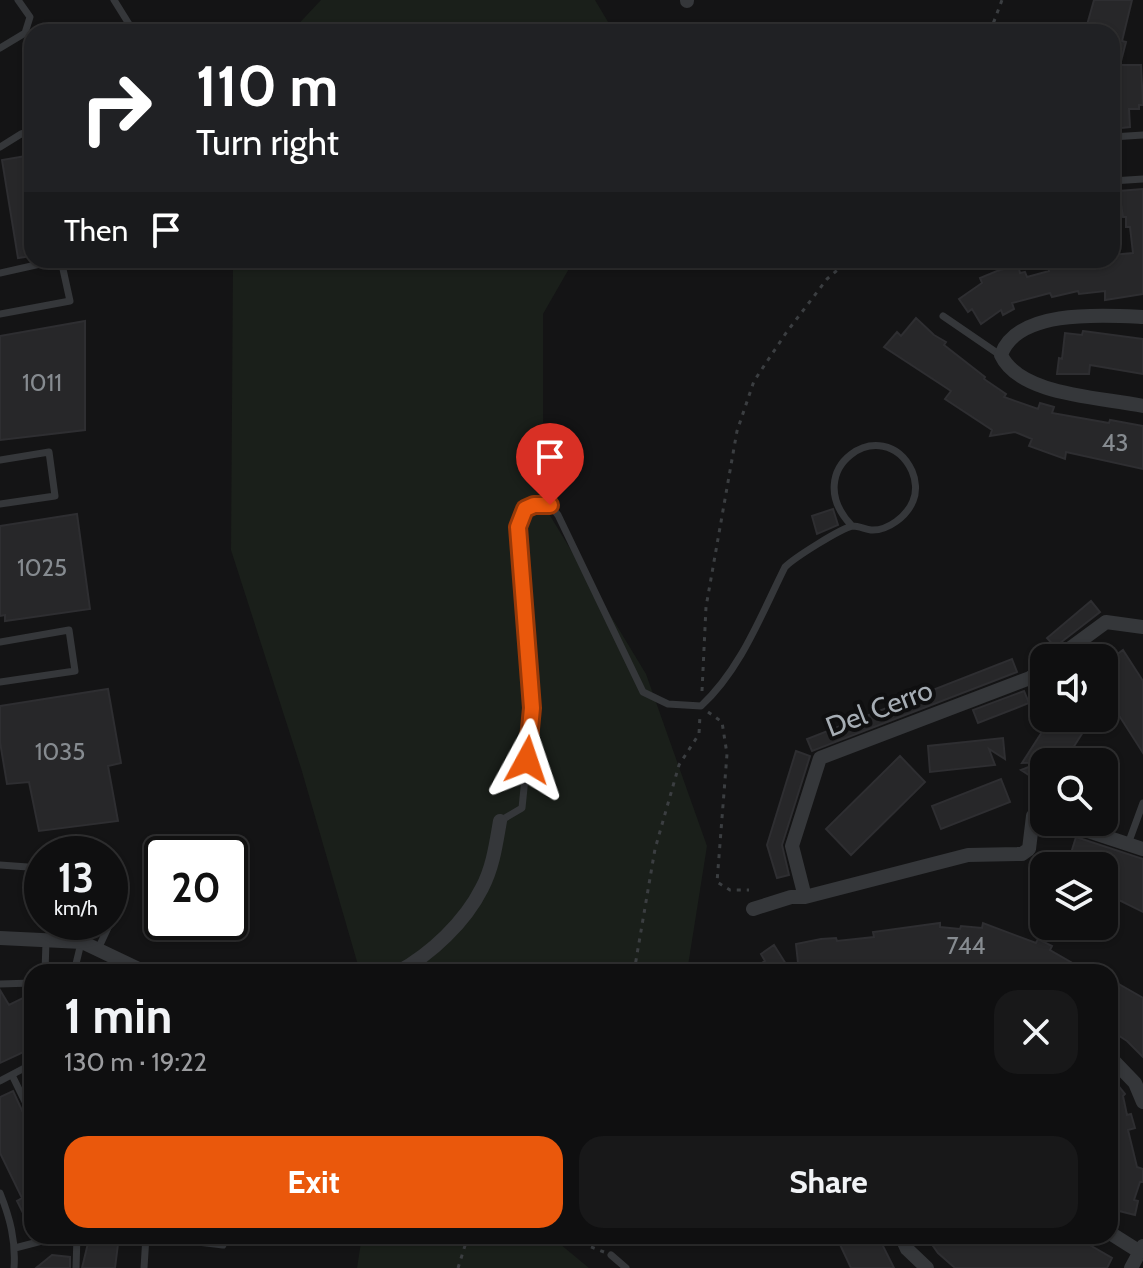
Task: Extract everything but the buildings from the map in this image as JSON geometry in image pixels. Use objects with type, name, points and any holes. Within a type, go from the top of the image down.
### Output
[{"type":"street","points":[[1143,317],[1093,315],[1058,319],[1012,336],[1005,342],[1001,355],[1007,367],[1041,388],[1143,406]]},
{"type":"street","points":[[1076,644],[1106,622],[1143,627]]},
{"type":"street","name":"Del Cerro","points":[[805,897],[792,846],[820,758],[1030,678]]},
{"type":"street","points":[[413,964],[449,933],[482,889],[495,854],[500,821]]},
{"type":"street","points":[[753,909],[968,855],[1022,854],[1029,849],[1031,836]]},
{"type":"street","points":[[1111,836],[1136,846]]},
{"type":"street","points":[[0,938],[24,939]]},
{"type":"street","points":[[58,940],[82,942],[129,964]]},
{"type":"street","points":[[1118,1065],[1135,1083],[1143,1102]]},
{"type":"street","points":[[1118,1237],[1141,1249],[1131,1268]]},
{"type":"street","points":[[905,1244],[927,1268]]},
{"type":"lane","points":[[18,0],[30,17],[28,24]]},
{"type":"lane","points":[[114,0],[129,24]]},
{"type":"lane","points":[[0,48],[24,34]]},
{"type":"lane","points":[[0,147],[24,133]]},
{"type":"lane","points":[[1120,136],[1143,135]]},
{"type":"lane","points":[[1120,180],[1143,179]]},
{"type":"lane","points":[[0,273],[24,268]]},
{"type":"lane","points":[[0,314],[70,301],[61,268]]},
{"type":"lane","points":[[943,316],[1001,355]]},
{"type":"lane","points":[[500,821],[522,808],[532,708],[518,527],[525,509],[534,505],[550,505],[558,515],[643,692],[668,704],[701,706],[717,691],[736,663],[785,567],[794,557],[852,526],[875,530],[902,519],[914,499],[916,479],[907,460],[892,449],[871,445],[851,453],[838,467],[833,490],[837,507],[852,526]]},
{"type":"lane","points":[[0,460],[49,452],[55,496],[0,504]]},
{"type":"lane","points":[[0,642],[69,630],[75,671],[0,682]]},
{"type":"lane","points":[[1136,846],[1143,803]]},
{"type":"lane","points":[[0,865],[24,867]]},
{"type":"lane","points":[[45,964],[46,940]]},
{"type":"lane","points":[[98,949],[102,940]]},
{"type":"lane","points":[[76,964],[82,942]]},
{"type":"lane","points":[[0,984],[24,983]]},
{"type":"lane","points":[[0,1081],[24,1068]]},
{"type":"lane","points":[[12,1075],[24,1100]]},
{"type":"lane","points":[[0,1193],[9,1214],[15,1248],[14,1268]]},
{"type":"lane","points":[[15,1248],[30,1244]]},
{"type":"lane","points":[[76,1268],[77,1244]]},
{"type":"lane","points":[[144,1268],[146,1244]]},
{"type":"lane","points":[[215,1244],[223,1245]]},
{"type":"lane","points":[[611,1255],[626,1268]]},
{"type":"path","points":[[993,24],[1002,0]]},
{"type":"path","points":[[635,964],[655,849],[679,765],[699,734],[706,607],[737,431],[754,381],[786,333],[827,279],[840,268]]},
{"type":"path","points":[[701,706],[722,722],[727,754],[717,882],[730,890],[749,890]]},
{"type":"path","points":[[458,1268],[466,1244]]},
{"type":"path","points":[[583,1244],[611,1255]]},
{"type":"shaded area","points":[[321,0],[595,0],[609,24],[298,24]]},
{"type":"shaded area","points":[[233,268],[569,268],[543,314],[543,504],[646,674],[707,846],[688,964],[358,964],[301,768],[231,550]]},
{"type":"shaded area","points":[[361,1244],[560,1244],[589,1268],[357,1268]]},
{"type":"route","points":[[527,760],[532,708],[518,527],[525,509],[534,505],[550,505]]}]
